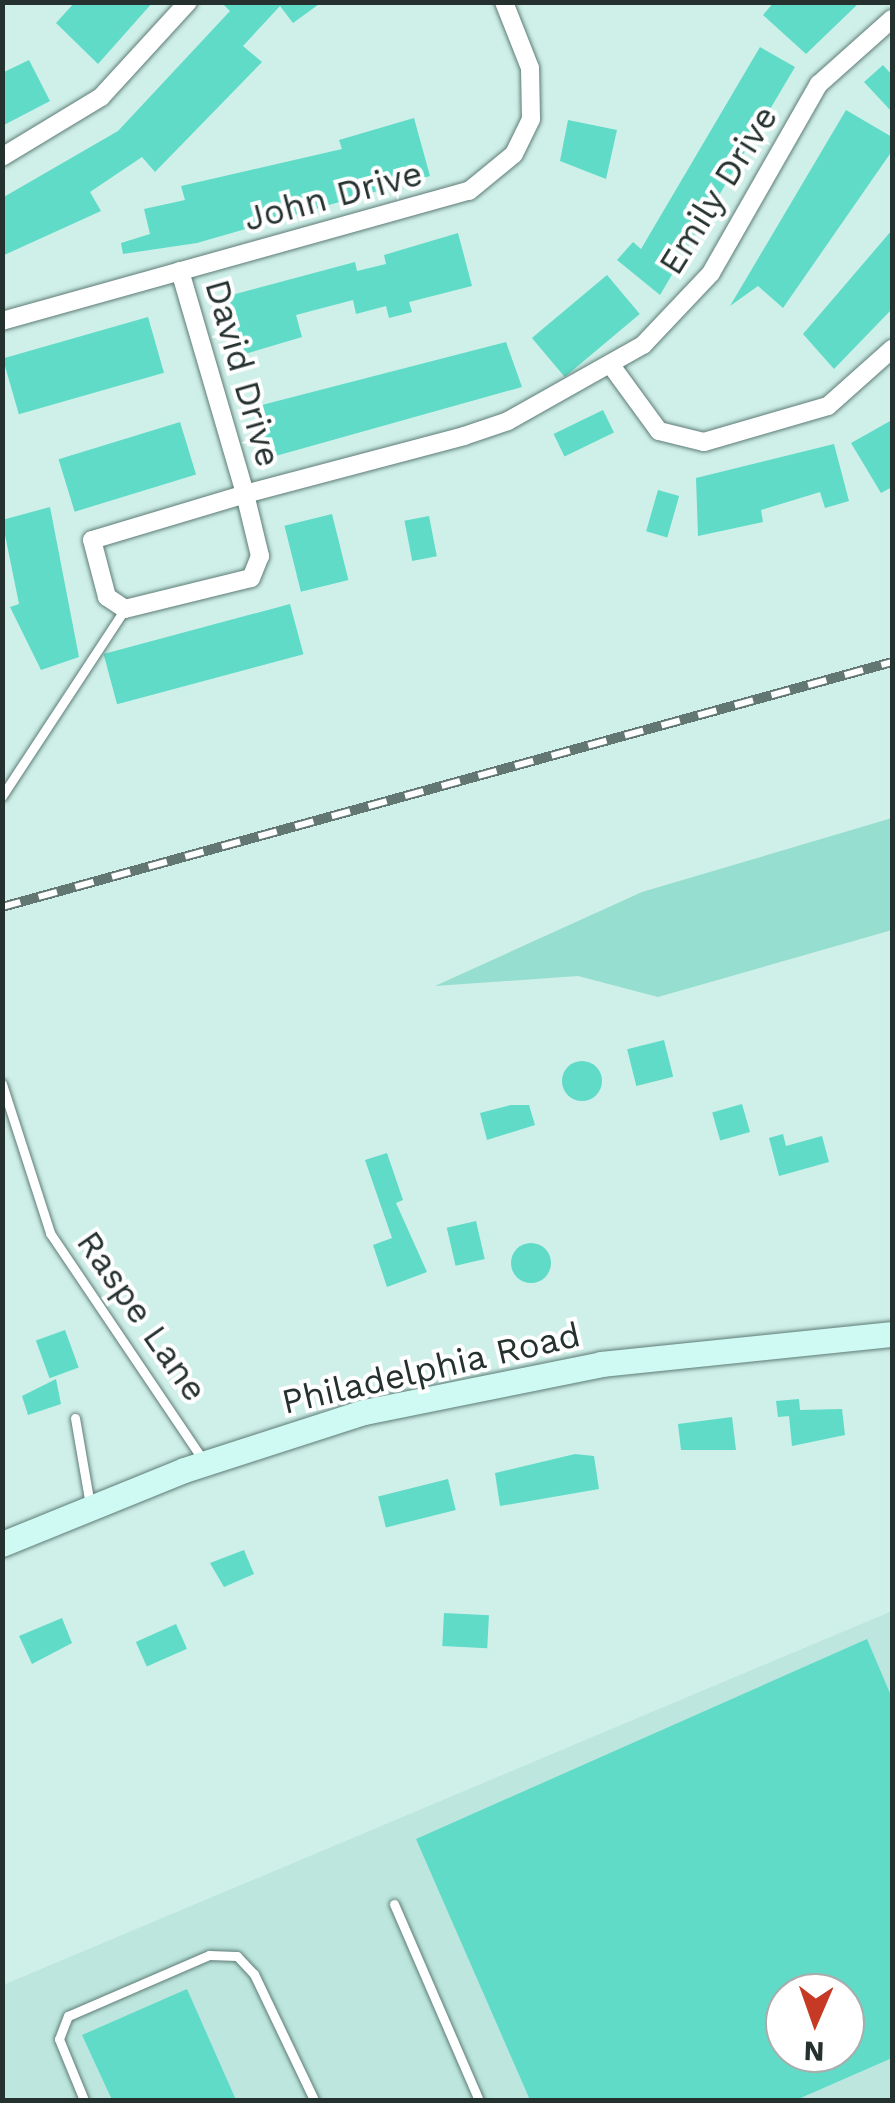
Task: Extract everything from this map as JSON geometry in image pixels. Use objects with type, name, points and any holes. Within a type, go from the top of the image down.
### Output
[{"type":"main road","name":"Philadelphia Road","points":[[2,1544],[205,1462],[364,1412],[540,1375],[892,1334]]},
{"type":"street","points":[[2,157],[102,97],[188,2]]},
{"type":"street","name":"John Drive","points":[[2,321],[442,201],[502,168],[534,100],[504,2]]},
{"type":"street","name":"Emily Drive","points":[[245,494],[508,421],[613,368],[695,294],[819,84],[892,18]]},
{"type":"street","name":"David Drive","points":[[180,270],[245,494],[260,556],[251,578],[124,610],[107,596],[92,540],[245,494]]},
{"type":"street","points":[[613,368],[659,431],[704,442],[828,406],[892,349]]},
{"type":"lane","points":[[2,796],[124,610]]},
{"type":"lane","name":"Raspe Lane","points":[[2,1084],[57,1246],[205,1462]]},
{"type":"lane","points":[[75,1418],[90,1508]]},
{"type":"lane","points":[[394,1904],[479,2100]]},
{"type":"lane","points":[[84,2100],[59,2039],[68,2016],[209,1955],[236,1956],[254,1974],[314,2100]]},
{"type":"shaded area","points":[[892,818],[892,930],[658,997],[578,976],[435,986],[642,892]]},
{"type":"shaded area","points":[[892,1611],[892,2100],[3,2100],[3,1985]]},
{"type":"building","points":[[75,2],[153,2],[98,64],[56,23]]},
{"type":"building","points":[[221,2],[322,2],[293,23],[280,6],[243,46],[262,62],[155,172],[142,157],[90,192],[101,211],[2,256],[2,198],[118,131],[230,11]]},
{"type":"building","points":[[774,2],[860,2],[806,54],[763,15]]},
{"type":"building","points":[[760,47],[795,67],[660,295],[617,260],[633,242],[641,249]]},
{"type":"building","points":[[29,60],[50,101],[2,126],[2,73]]},
{"type":"building","points":[[883,65],[892,75],[892,112],[864,82]]},
{"type":"building","points":[[846,110],[892,137],[892,151],[783,308],[758,286],[730,306]]},
{"type":"building","points":[[414,118],[430,176],[197,243],[123,254],[121,243],[150,234],[144,209],[185,200],[181,186],[342,149],[339,140]]},
{"type":"building","points":[[568,120],[617,130],[606,179],[560,161]]},
{"type":"building","points":[[892,230],[892,309],[834,369],[803,334]]},
{"type":"building","points":[[458,233],[472,286],[409,302],[412,312],[389,318],[386,306],[356,314],[353,300],[296,315],[302,337],[245,354],[228,296],[355,262],[357,271],[386,264],[384,255]]},
{"type":"building","points":[[607,275],[640,314],[565,377],[532,338]]},
{"type":"building","points":[[148,317],[164,373],[19,414],[3,359]]},
{"type":"building","points":[[506,342],[522,387],[272,457],[258,434],[258,406]]},
{"type":"building","points":[[603,410],[614,432],[565,457],[554,434]]},
{"type":"building","points":[[892,420],[892,487],[881,493],[851,443]]},
{"type":"building","points":[[180,422],[196,475],[75,512],[59,459]]},
{"type":"building","points":[[834,444],[849,501],[825,508],[820,492],[761,510],[763,522],[698,536],[696,478]]},
{"type":"building","points":[[658,490],[679,496],[667,537],[646,531]]},
{"type":"building","points":[[50,507],[79,657],[41,670],[10,607],[19,604],[2,520]]},
{"type":"building","points":[[332,514],[348,580],[301,592],[284,526]]},
{"type":"building","points":[[429,516],[437,556],[412,561],[404,521]]},
{"type":"building","points":[[290,604],[303,654],[117,704],[104,654]]},
{"type":"building","points":[[664,1040],[673,1077],[636,1086],[627,1049]]},
{"type":"building","points":[[582,1061],[596,1067],[602,1081],[596,1095],[582,1101],[568,1095],[562,1081],[568,1067]]},
{"type":"building","points":[[742,1104],[750,1132],[720,1140],[712,1113]]},
{"type":"building","points":[[529,1105],[535,1125],[487,1140],[480,1113]]},
{"type":"building","points":[[783,1134],[786,1146],[822,1136],[829,1162],[779,1176],[769,1138]]},
{"type":"building","points":[[387,1153],[403,1200],[396,1203],[427,1272],[387,1287],[373,1245],[392,1238],[365,1160]]},
{"type":"building","points":[[476,1221],[485,1259],[456,1266],[447,1228]]},
{"type":"building","points":[[531,1243],[545,1249],[551,1263],[545,1277],[531,1283],[517,1277],[511,1263],[517,1249]]},
{"type":"building","points":[[65,1330],[79,1368],[50,1378],[36,1341]]},
{"type":"building","points":[[56,1379],[61,1404],[28,1415],[22,1396]]},
{"type":"building","points":[[799,1399],[800,1410],[842,1409],[845,1435],[792,1446],[789,1416],[778,1417],[776,1401]]},
{"type":"building","points":[[732,1417],[736,1450],[681,1450],[678,1424]]},
{"type":"building","points":[[575,1454],[594,1456],[599,1489],[500,1506],[495,1473]]},
{"type":"building","points":[[448,1479],[456,1510],[386,1527],[378,1496]]},
{"type":"building","points":[[244,1550],[254,1574],[224,1587],[210,1563]]},
{"type":"building","points":[[444,1613],[489,1615],[487,1648],[442,1646]]},
{"type":"building","points":[[62,1618],[72,1643],[32,1664],[19,1636]]},
{"type":"building","points":[[176,1624],[187,1649],[147,1667],[136,1642]]},
{"type":"building","points":[[867,1639],[892,1698],[892,2058],[865,2070],[865,1973],[765,1973],[765,2073],[858,2073],[796,2100],[530,2100],[416,1839]]},
{"type":"building","points":[[187,1989],[236,2100],[112,2100],[82,2035]]},
{"type":"railway","points":[[2,907],[892,662]]}]
